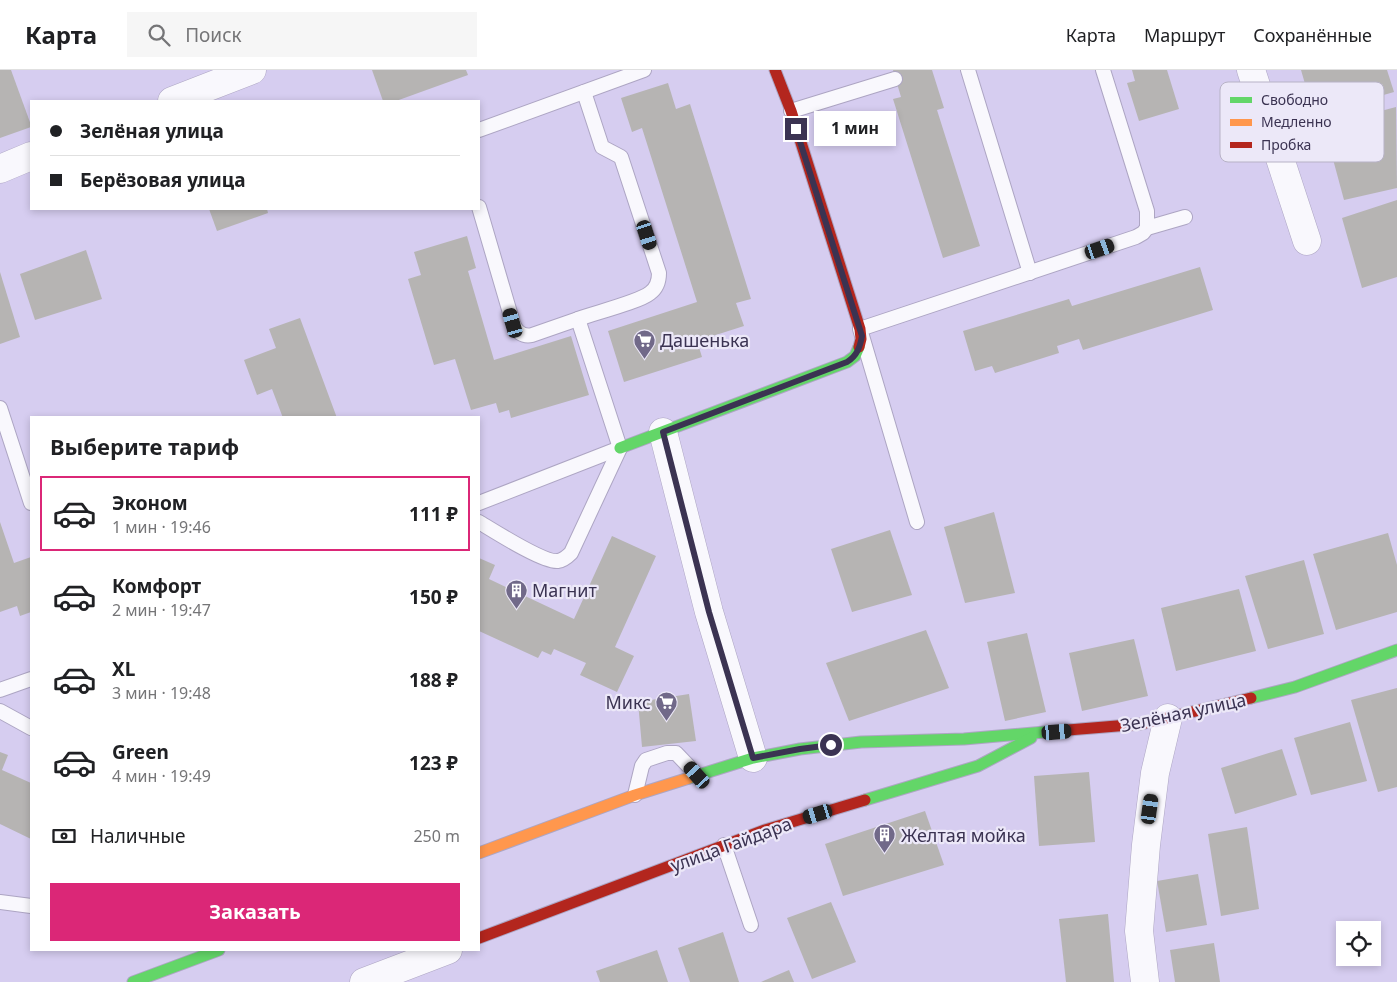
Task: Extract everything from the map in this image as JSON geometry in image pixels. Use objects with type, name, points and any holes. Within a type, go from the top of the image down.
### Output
[{"type":"street","points":[[175,100],[252,70]]},
{"type":"street","points":[[620,448],[847,362],[856,355],[859,349],[862,336],[860,329],[791,111],[775,70]]},
{"type":"street","points":[[1251,70],[1255,82]]},
{"type":"street","points":[[0,169],[30,156]]},
{"type":"street","points":[[1281,162],[1307,240]]},
{"type":"street","points":[[480,853],[635,795],[753,758],[709,612],[663,432]]},
{"type":"street","name":"Зелёная улица","points":[[753,758],[800,749],[861,742],[964,739],[1141,724],[1295,687],[1397,650]]},
{"type":"street","points":[[1145,982],[1139,931],[1146,845],[1155,773],[1168,718]]},
{"type":"street","name":"улица Гайдара","points":[[480,938],[765,830],[978,766],[1040,734]]},
{"type":"street","points":[[133,982],[216,951]]},
{"type":"street","points":[[364,982],[445,951]]},
{"type":"lane","points":[[480,130],[644,70]]},
{"type":"lane","points":[[968,70],[1030,272]]},
{"type":"lane","points":[[1103,70],[1146,211],[1148,228]]},
{"type":"lane","points":[[791,111],[895,79]]},
{"type":"lane","points":[[480,210],[513,323],[517,331],[525,335],[532,335],[645,296],[656,286],[659,280],[659,272],[621,158],[602,147],[584,92]]},
{"type":"lane","points":[[918,522],[860,329],[1136,238],[1148,228],[1185,217]]},
{"type":"lane","points":[[480,523],[545,559],[558,561],[563,559],[571,553],[574,547],[620,448],[578,319]]},
{"type":"lane","points":[[847,362],[867,354]]},
{"type":"lane","points":[[0,408],[30,500]]},
{"type":"lane","points":[[480,504],[620,448]]},
{"type":"lane","points":[[0,690],[30,679]]},
{"type":"lane","points":[[0,711],[30,727]]},
{"type":"lane","points":[[635,795],[642,766],[646,760],[651,758],[667,753],[676,753],[697,775]]},
{"type":"lane","points":[[724,846],[750,925]]},
{"type":"lane","points":[[0,902],[30,906]]},
{"type":"building","points":[[0,70],[11,70],[30,122],[30,127],[0,138]]},
{"type":"building","points":[[372,70],[466,70],[468,75],[399,100],[383,100]]},
{"type":"building","points":[[893,70],[932,70],[944,108],[937,110],[980,246],[943,258],[893,99],[901,97]]},
{"type":"building","points":[[1132,70],[1167,70],[1179,109],[1139,121],[1127,83],[1135,81]]},
{"type":"building","points":[[1301,70],[1387,70],[1394,92],[1384,95],[1384,82],[1304,82]]},
{"type":"building","points":[[668,83],[676,109],[690,104],[751,299],[736,303],[744,326],[697,341],[702,357],[624,382],[608,331],[697,302],[642,128],[632,132],[621,98]]},
{"type":"building","points":[[1396,107],[1397,188],[1344,200],[1334,162],[1384,162],[1384,110]]},
{"type":"building","points":[[1397,200],[1397,277],[1362,288],[1342,218]]},
{"type":"building","points":[[209,210],[267,210],[268,213],[217,231]]},
{"type":"building","points":[[467,236],[476,268],[468,271],[494,360],[571,336],[589,395],[511,418],[509,410],[499,413],[496,403],[471,410],[455,359],[434,365],[408,279],[421,275],[414,252]]},
{"type":"building","points":[[86,250],[102,299],[35,320],[20,274]]},
{"type":"building","points":[[1200,267],[1213,310],[1083,350],[1079,339],[1057,346],[1059,353],[995,373],[992,366],[975,371],[963,331],[1069,299],[1072,306]]},
{"type":"building","points":[[0,272],[20,337],[0,344]]},
{"type":"building","points":[[300,318],[336,416],[282,416],[272,389],[257,395],[244,360],[276,348],[269,329]]},
{"type":"building","points":[[994,512],[1015,593],[965,603],[944,527]]},
{"type":"building","points":[[0,522],[14,563],[30,557],[30,612],[20,616],[17,606],[0,612]]},
{"type":"building","points":[[890,530],[912,595],[852,612],[831,549]]},
{"type":"building","points":[[1388,533],[1397,565],[1397,612],[1336,630],[1313,554]]},
{"type":"building","name":"Магнит","points":[[612,536],[656,556],[615,647],[634,656],[617,692],[580,675],[586,663],[554,649],[551,655],[542,651],[538,658],[480,631],[480,558],[495,565],[489,579],[574,619]]},
{"type":"building","points":[[1304,560],[1324,634],[1268,649],[1245,576]]},
{"type":"building","points":[[1239,589],[1256,651],[1176,671],[1161,608]]},
{"type":"building","points":[[926,630],[949,688],[849,721],[826,663]]},
{"type":"building","points":[[1027,633],[1046,712],[1005,721],[987,642]]},
{"type":"building","points":[[1134,639],[1148,696],[1082,711],[1069,653]]},
{"type":"building","points":[[1397,688],[1397,787],[1378,792],[1351,700]]},
{"type":"building","name":"Микс","points":[[689,694],[696,741],[642,747],[638,702]]},
{"type":"building","points":[[1350,722],[1367,781],[1311,795],[1294,738]]},
{"type":"building","points":[[1282,749],[1297,795],[1235,814],[1221,768]]},
{"type":"building","points":[[0,752],[8,755],[2,770],[30,783],[30,839],[0,824]]},
{"type":"building","points":[[1089,772],[1095,842],[1039,846],[1034,776]]},
{"type":"building","name":"Желтая мойка","points":[[925,811],[944,865],[843,896],[825,844]]},
{"type":"building","points":[[1247,827],[1259,909],[1221,916],[1208,834]]},
{"type":"building","points":[[1198,874],[1207,925],[1166,932],[1157,881]]},
{"type":"building","points":[[831,902],[856,962],[812,979],[787,918]]},
{"type":"building","points":[[1108,914],[1114,982],[1066,982],[1059,919]]},
{"type":"building","points":[[723,932],[739,982],[690,982],[678,948]]},
{"type":"building","points":[[1214,943],[1220,982],[1175,982],[1170,950]]},
{"type":"building","points":[[657,950],[668,982],[600,982],[596,971]]},
{"type":"building","points":[[789,970],[794,982],[761,982]]},
{"type":"traffic: fast","points":[[620,448],[847,362],[855,356],[859,347]]},
{"type":"traffic: fast","points":[[1251,698],[1295,687],[1397,650]]},
{"type":"traffic: fast","points":[[689,778],[753,758],[800,749],[861,742],[964,739],[1056,731]]},
{"type":"traffic: fast","points":[[865,800],[978,766],[1031,738]]},
{"type":"traffic: fast","points":[[133,982],[216,951]]},
{"type":"traffic: slow","points":[[480,853],[635,795],[689,778]]},
{"type":"traffic: jam","points":[[775,70],[791,111],[860,329],[861,339],[859,347]]},
{"type":"traffic: jam","points":[[1056,731],[1141,724],[1251,698]]},
{"type":"traffic: jam","points":[[480,938],[765,830],[865,800]]},
{"type":"place","name":"Дашенька","points":[[644,359]]},
{"type":"place","name":"Магнит","points":[[516,609]]},
{"type":"place","name":"Микс","points":[[667,721]]},
{"type":"place","name":"Желтая мойка","points":[[885,854]]},
{"type":"route","points":[[796,129],[862,336],[859,349],[856,355],[847,362],[663,432],[709,612],[753,758],[831,745]]}]
